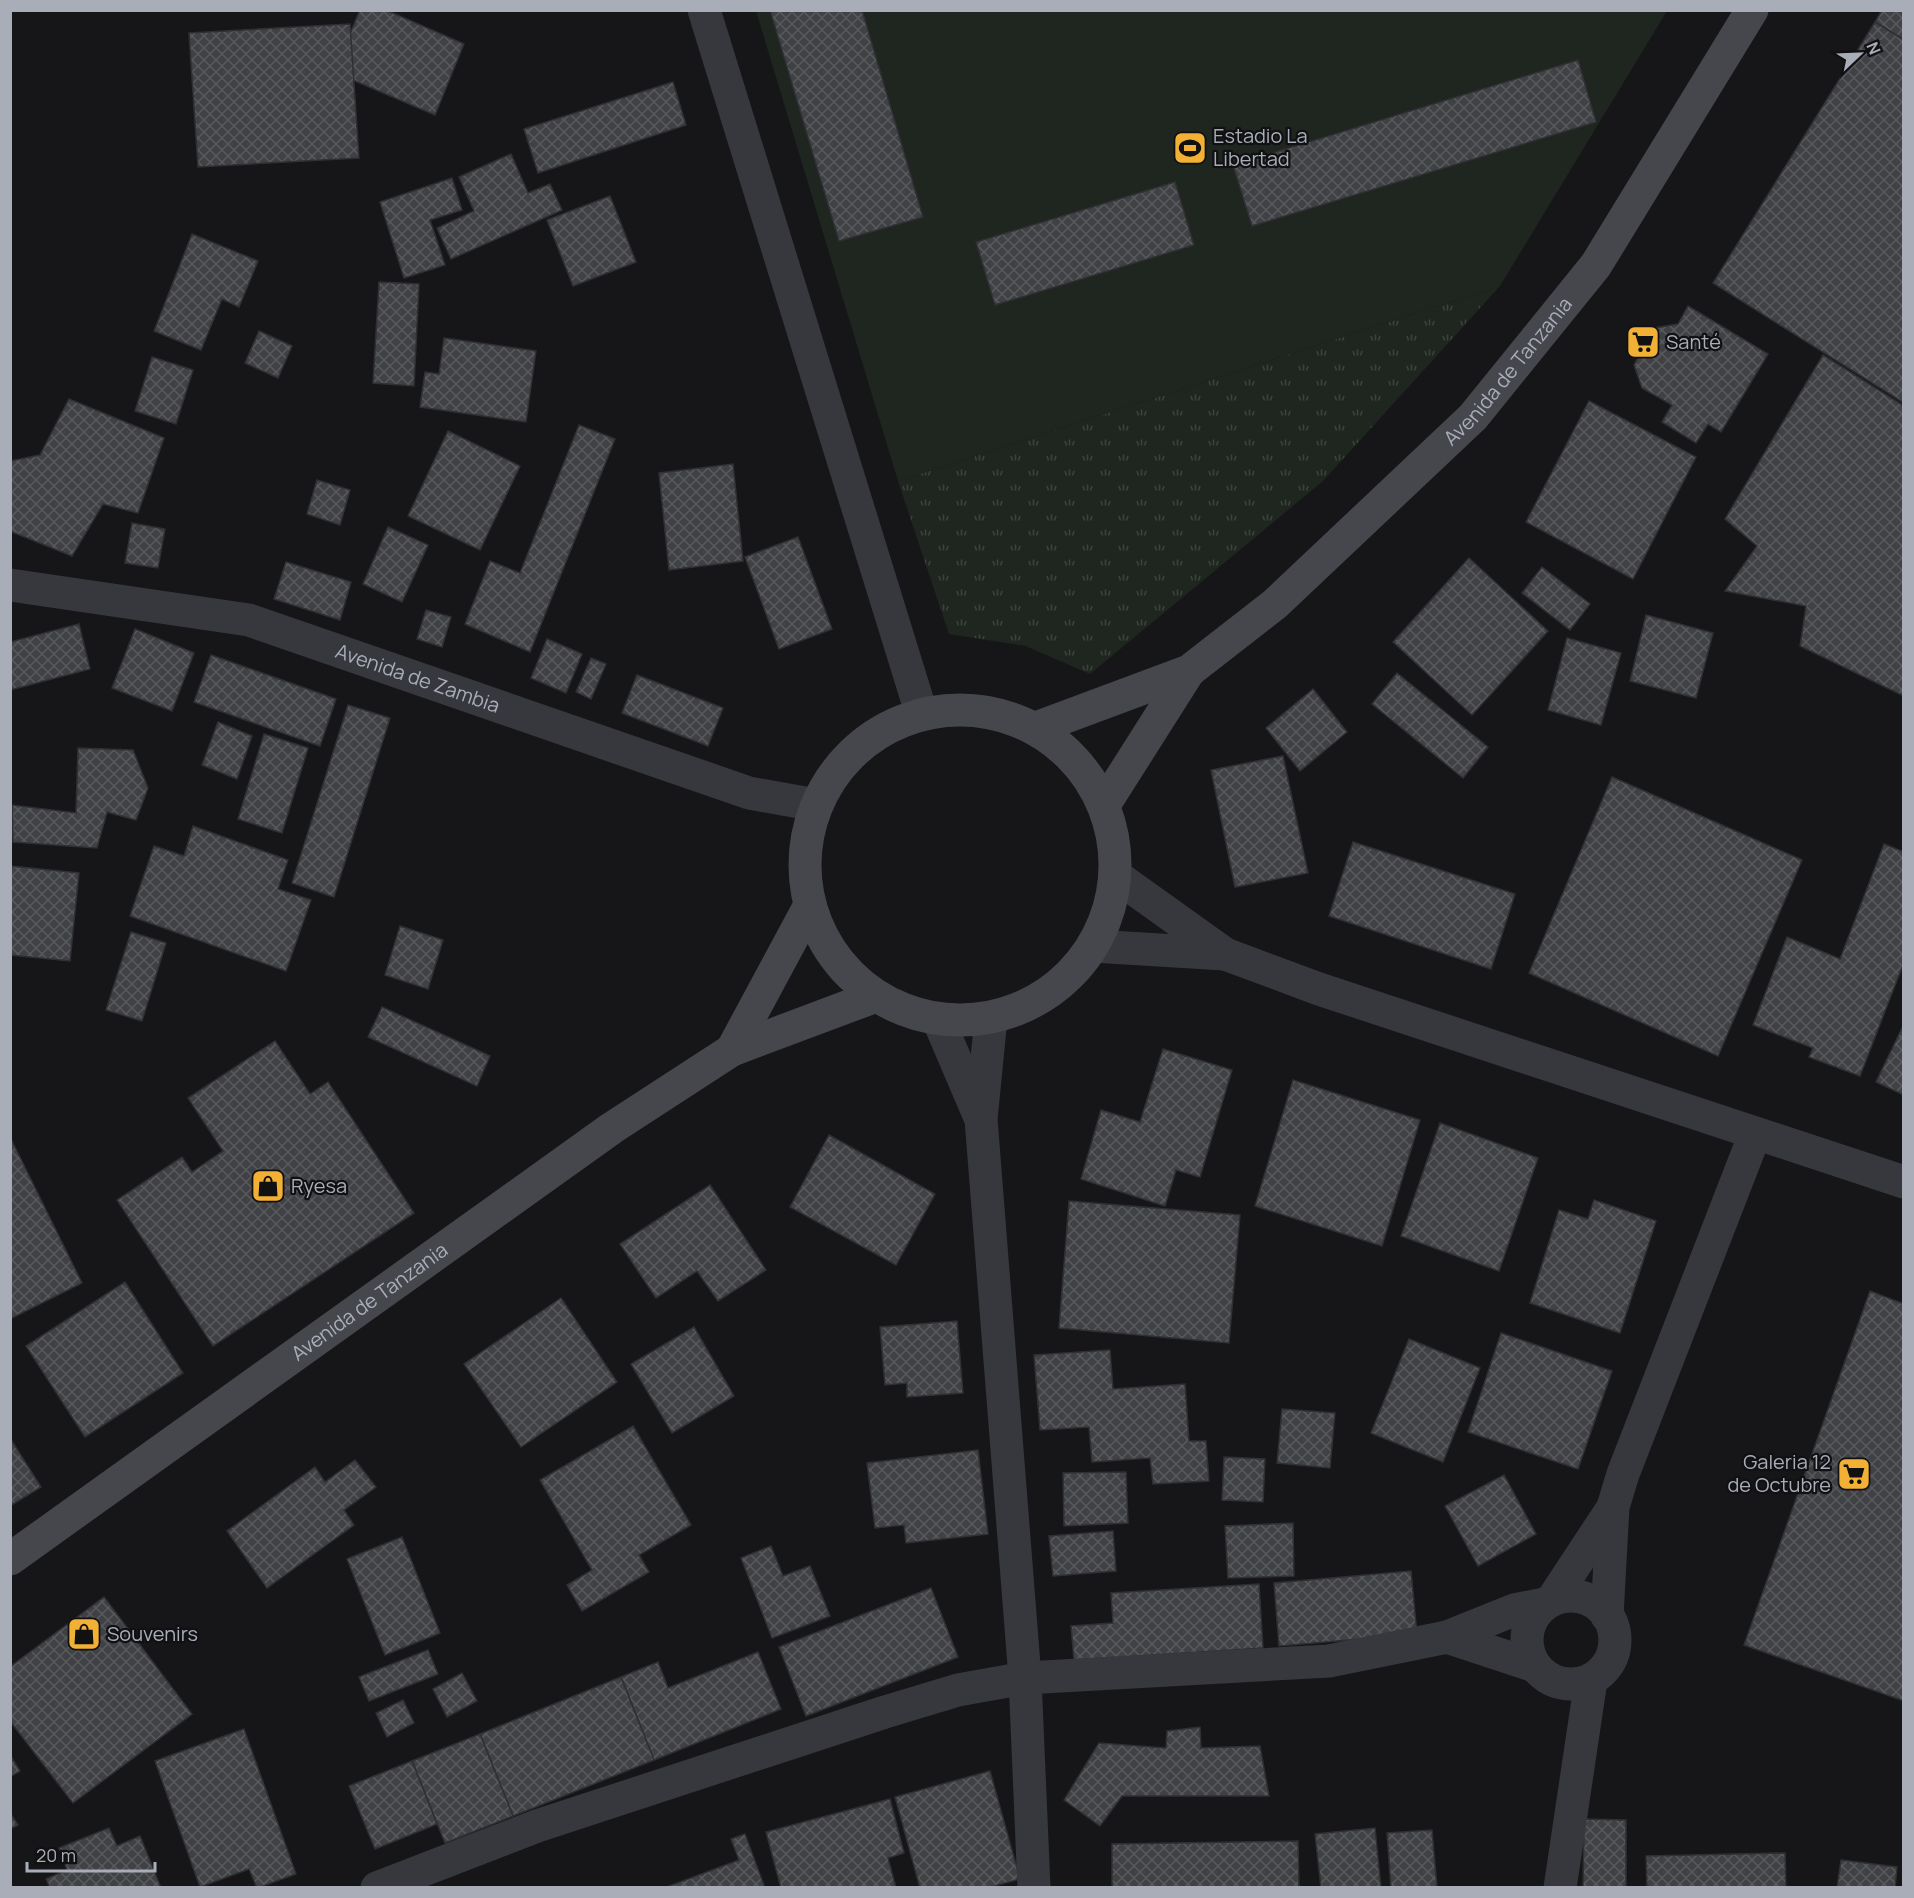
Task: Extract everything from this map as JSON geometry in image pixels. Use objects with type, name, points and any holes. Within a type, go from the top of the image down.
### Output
[{"type":"main road","name":"Avenida de Tanzania","points":[[1036,728],[1189,671],[1275,604],[1473,417],[1596,265],[1752,10]]},
{"type":"main road","name":"Avenida de Tanzania","points":[[1104,805],[1189,671]]},
{"type":"main road","points":[[960,708],[989,712],[1036,728],[1077,761],[1104,805],[1114,840],[1116,876],[1109,912],[1093,946],[1074,972],[1050,993],[1021,1008],[991,1018],[938,1019],[906,1011],[876,996],[847,971],[825,940],[810,906],[805,872],[807,838],[816,805],[840,764],[877,732],[921,712],[960,708]]},
{"type":"main road","name":"Avenida de Tanzania","points":[[732,1050],[810,906]]},
{"type":"main road","name":"Avenida de Tanzania","points":[[10,1559],[612,1128],[732,1050],[876,996]]},
{"type":"street","points":[[704,10],[921,712]]},
{"type":"street","name":"Avenida de Zambia","points":[[10,585],[249,620],[749,793],[816,805]]},
{"type":"street","points":[[1116,876],[1225,954],[1319,989],[1904,1182]]},
{"type":"street","points":[[1093,946],[1225,954]]},
{"type":"street","points":[[991,1018],[981,1119],[1025,1678],[1034,1887]]},
{"type":"street","points":[[938,1019],[981,1119]]},
{"type":"street","points":[[1607,1616],[1613,1507],[1623,1474],[1755,1134]]},
{"type":"street","points":[[377,1887],[537,1826],[885,1712],[958,1690],[1025,1678],[1329,1661],[1446,1637],[1514,1610],[1548,1602],[1576,1596],[1588,1600],[1607,1616],[1612,1626],[1614,1651],[1601,1673],[1591,1680],[1566,1685],[1543,1675],[1535,1666],[1529,1653],[1529,1626],[1548,1602],[1613,1507]]},
{"type":"street","points":[[1446,1637],[1535,1666]]},
{"type":"street","points":[[1560,1887],[1591,1680]]},
{"type":"green space","name":"Estadio La Libertad","points":[[756,11],[1667,11],[1500,286],[898,481]]},
{"type":"green space","points":[[1500,286],[1323,481],[1090,674],[1026,646],[949,634],[898,481]]},
{"type":"building","points":[[360,10],[386,10],[464,44],[435,115],[334,72]]},
{"type":"building","points":[[770,10],[862,10],[923,217],[839,241]]},
{"type":"building","points":[[1882,10],[1904,10],[1904,40],[1875,22]]},
{"type":"building","points":[[1875,22],[1904,40],[1904,403],[1713,283]]},
{"type":"building","points":[[350,24],[359,158],[198,167],[189,33]]},
{"type":"building","points":[[1578,60],[1596,122],[1252,226],[1233,165]]},
{"type":"building","points":[[673,82],[686,125],[538,173],[524,129]]},
{"type":"building","points":[[511,154],[528,193],[550,184],[562,210],[451,259],[437,228],[474,211],[459,177]]},
{"type":"building","points":[[452,178],[462,210],[430,220],[445,265],[404,278],[380,202]]},
{"type":"building","points":[[1175,182],[1194,245],[995,305],[976,242]]},
{"type":"building","points":[[610,196],[636,262],[573,286],[547,220]]},
{"type":"building","points":[[192,234],[258,261],[239,307],[222,299],[201,350],[154,331]]},
{"type":"building","points":[[379,282],[419,284],[414,386],[373,383]]},
{"type":"building","points":[[1688,306],[1768,354],[1721,432],[1708,424],[1696,443],[1662,422],[1672,405],[1642,388],[1634,365],[1654,328],[1678,324]]},
{"type":"building","points":[[259,331],[292,346],[278,378],[245,363]]},
{"type":"building","points":[[444,338],[536,351],[526,422],[420,407],[425,372],[439,374]]},
{"type":"building","points":[[1823,355],[1904,406],[1904,696],[1800,646],[1806,606],[1725,591],[1757,546],[1725,519]]},
{"type":"building","points":[[152,357],[193,370],[176,424],[135,411]]},
{"type":"building","points":[[69,399],[164,438],[138,513],[103,504],[72,556],[12,532],[10,527],[10,461],[40,455]]},
{"type":"building","points":[[1589,401],[1696,457],[1633,579],[1526,522]]},
{"type":"building","points":[[579,425],[615,439],[530,652],[465,624],[490,561],[520,573]]},
{"type":"building","points":[[448,431],[520,466],[480,550],[408,516]]},
{"type":"building","points":[[733,464],[743,561],[669,570],[659,473]]},
{"type":"building","points":[[317,480],[350,490],[340,525],[307,514]]},
{"type":"building","points":[[132,523],[165,529],[158,568],[125,563]]},
{"type":"building","points":[[388,527],[428,545],[402,602],[363,584]]},
{"type":"building","points":[[798,537],[832,629],[779,649],[745,557]]},
{"type":"building","points":[[1469,558],[1548,631],[1472,715],[1393,642]]},
{"type":"building","points":[[286,562],[351,582],[340,620],[274,599]]},
{"type":"building","points":[[1542,567],[1590,604],[1570,630],[1522,593]]},
{"type":"building","points":[[426,610],[451,617],[442,647],[417,639]]},
{"type":"building","points":[[1646,615],[1713,633],[1696,698],[1630,681]]},
{"type":"building","points":[[79,624],[90,669],[10,690],[10,642]]},
{"type":"building","points":[[135,629],[194,653],[172,711],[112,688]]},
{"type":"building","points":[[1567,638],[1621,653],[1601,725],[1548,710]]},
{"type":"building","points":[[547,639],[582,654],[566,693],[531,678]]},
{"type":"building","points":[[211,655],[336,699],[320,746],[194,702]]},
{"type":"building","points":[[591,658],[606,664],[591,699],[576,692]]},
{"type":"building","points":[[1397,673],[1488,747],[1463,778],[1372,704]]},
{"type":"building","points":[[637,675],[723,708],[708,746],[622,713]]},
{"type":"building","points":[[1313,689],[1347,732],[1300,771],[1266,728]]},
{"type":"building","points":[[348,705],[390,718],[334,897],[292,883]]},
{"type":"building","points":[[218,722],[252,736],[237,779],[202,765]]},
{"type":"building","points":[[264,734],[308,748],[282,833],[238,819]]},
{"type":"building","points":[[78,748],[133,750],[148,788],[136,820],[107,812],[97,848],[13,842],[12,805],[76,813]]},
{"type":"building","points":[[1283,756],[1308,873],[1235,887],[1211,770]]},
{"type":"building","points":[[1612,777],[1802,860],[1718,1056],[1529,973]]},
{"type":"building","points":[[193,826],[288,860],[278,889],[311,900],[286,971],[130,916],[154,846],[184,856]]},
{"type":"building","points":[[1353,842],[1515,894],[1491,969],[1329,916]]},
{"type":"building","points":[[1884,844],[1904,852],[1904,962],[1860,1076],[1809,1057],[1813,1048],[1753,1025],[1787,937],[1840,959]]},
{"type":"building","points":[[10,866],[79,873],[70,961],[10,955]]},
{"type":"building","points":[[400,926],[443,940],[428,989],[385,975]]},
{"type":"building","points":[[131,932],[166,943],[142,1021],[106,1010]]},
{"type":"building","points":[[382,1007],[490,1056],[477,1086],[368,1037]]},
{"type":"building","points":[[1904,1024],[1904,1095],[1876,1082]]},
{"type":"building","name":"Ryesa","points":[[275,1041],[310,1094],[328,1082],[414,1213],[213,1346],[117,1200],[182,1157],[192,1172],[223,1151],[188,1098]]},
{"type":"building","points":[[1163,1049],[1232,1070],[1200,1177],[1176,1170],[1165,1206],[1081,1179],[1101,1110],[1140,1122]]},
{"type":"building","points":[[1293,1080],[1420,1120],[1382,1246],[1255,1206]]},
{"type":"building","points":[[1440,1123],[1538,1158],[1499,1271],[1401,1236]]},
{"type":"building","points":[[829,1135],[935,1194],[896,1265],[790,1207]]},
{"type":"building","points":[[10,1137],[82,1283],[10,1319]]},
{"type":"building","points":[[710,1185],[766,1270],[718,1301],[697,1271],[656,1298],[620,1244]]},
{"type":"building","points":[[1594,1200],[1656,1221],[1620,1333],[1530,1303],[1559,1210],[1588,1219]]},
{"type":"building","points":[[1069,1201],[1240,1215],[1229,1343],[1059,1328]]},
{"type":"building","points":[[125,1282],[183,1373],[85,1437],[26,1346]]},
{"type":"building","name":"Galeria 12 de Octubre","points":[[1870,1291],[1904,1304],[1904,1701],[1744,1645]]},
{"type":"building","points":[[561,1298],[617,1382],[521,1447],[464,1364]]},
{"type":"building","points":[[957,1321],[963,1393],[907,1397],[907,1383],[885,1385],[880,1327]]},
{"type":"building","points":[[694,1327],[734,1396],[672,1433],[631,1364]]},
{"type":"building","points":[[1501,1333],[1612,1371],[1578,1469],[1468,1432]]},
{"type":"building","points":[[1409,1339],[1480,1368],[1443,1462],[1371,1433]]},
{"type":"building","points":[[1110,1350],[1113,1389],[1185,1384],[1189,1441],[1206,1441],[1209,1481],[1153,1484],[1150,1458],[1092,1462],[1089,1427],[1040,1430],[1034,1355]]},
{"type":"building","points":[[1282,1409],[1335,1413],[1330,1468],[1277,1463]]},
{"type":"building","points":[[633,1426],[691,1525],[639,1555],[649,1572],[582,1611],[567,1585],[592,1570],[540,1480]]},
{"type":"building","points":[[10,1438],[41,1487],[10,1506]]},
{"type":"building","points":[[978,1450],[988,1534],[906,1543],[904,1525],[875,1528],[867,1463]]},
{"type":"building","points":[[1224,1457],[1265,1459],[1263,1502],[1222,1500]]},
{"type":"building","points":[[355,1460],[376,1487],[344,1510],[354,1525],[267,1588],[227,1531],[315,1467],[325,1482]]},
{"type":"building","points":[[1126,1472],[1128,1523],[1064,1526],[1063,1473]]},
{"type":"building","points":[[1504,1475],[1536,1534],[1478,1566],[1445,1506]]},
{"type":"building","points":[[1293,1523],[1294,1576],[1228,1578],[1225,1526]]},
{"type":"building","points":[[1113,1531],[1116,1571],[1053,1576],[1049,1536]]},
{"type":"building","points":[[402,1537],[440,1633],[385,1655],[347,1559]]},
{"type":"building","points":[[771,1546],[783,1576],[810,1566],[830,1616],[772,1638],[741,1558]]},
{"type":"building","points":[[1411,1571],[1417,1634],[1279,1646],[1274,1583]]},
{"type":"building","points":[[1259,1584],[1263,1648],[1074,1660],[1071,1626],[1113,1623],[1111,1593]]},
{"type":"building","points":[[931,1588],[958,1657],[806,1716],[779,1647]]},
{"type":"building","points":[[104,1597],[192,1714],[73,1803],[10,1721],[10,1667]]},
{"type":"building","points":[[428,1650],[438,1674],[369,1701],[359,1677]]},
{"type":"building","points":[[758,1652],[781,1709],[654,1760],[621,1677],[658,1662],[668,1688]]},
{"type":"building","points":[[462,1673],[477,1701],[447,1717],[433,1689]]},
{"type":"building","points":[[621,1677],[654,1760],[513,1816],[480,1734]]},
{"type":"building","points":[[403,1700],[414,1723],[387,1737],[376,1713]]},
{"type":"building","points":[[1200,1727],[1201,1748],[1260,1746],[1269,1796],[1122,1796],[1100,1826],[1064,1800],[1099,1743],[1166,1748],[1167,1731]]},
{"type":"building","points":[[244,1729],[296,1874],[257,1888],[249,1869],[200,1887],[155,1761]]},
{"type":"building","points":[[480,1734],[513,1816],[445,1843],[412,1761]]},
{"type":"building","points":[[10,1755],[20,1771],[10,1777]]},
{"type":"building","points":[[412,1761],[437,1824],[375,1849],[349,1786]]},
{"type":"building","points":[[990,1771],[1020,1879],[987,1888],[920,1888],[895,1797]]},
{"type":"building","points":[[890,1799],[904,1853],[888,1858],[896,1888],[781,1888],[766,1832]]},
{"type":"building","points":[[10,1813],[18,1825],[10,1829]]},
{"type":"building","points":[[1584,1819],[1626,1820],[1626,1888],[1583,1888]]},
{"type":"building","points":[[109,1828],[117,1846],[140,1836],[161,1888],[50,1888],[46,1879],[67,1870],[59,1848]]},
{"type":"building","points":[[1375,1828],[1381,1888],[1321,1888],[1315,1834]]},
{"type":"building","points":[[1432,1830],[1437,1888],[1391,1888],[1387,1833]]},
{"type":"building","points":[[745,1834],[765,1888],[664,1888],[739,1860],[731,1839]]},
{"type":"building","points":[[1298,1841],[1299,1888],[1112,1888],[1112,1844]]},
{"type":"building","points":[[1785,1853],[1786,1888],[1647,1888],[1646,1856]]},
{"type":"building","points":[[1841,1860],[1897,1867],[1895,1888],[1837,1888]]},
{"type":"place","name":"Estadio La Libertad","points":[[1190,148]]},
{"type":"place","name":"Santé","points":[[1643,342]]},
{"type":"place","name":"Ryesa","points":[[268,1186]]},
{"type":"place","name":"Galeria 12 de Octubre","points":[[1854,1474]]},
{"type":"place","name":"Souvenirs","points":[[84,1634]]}]
